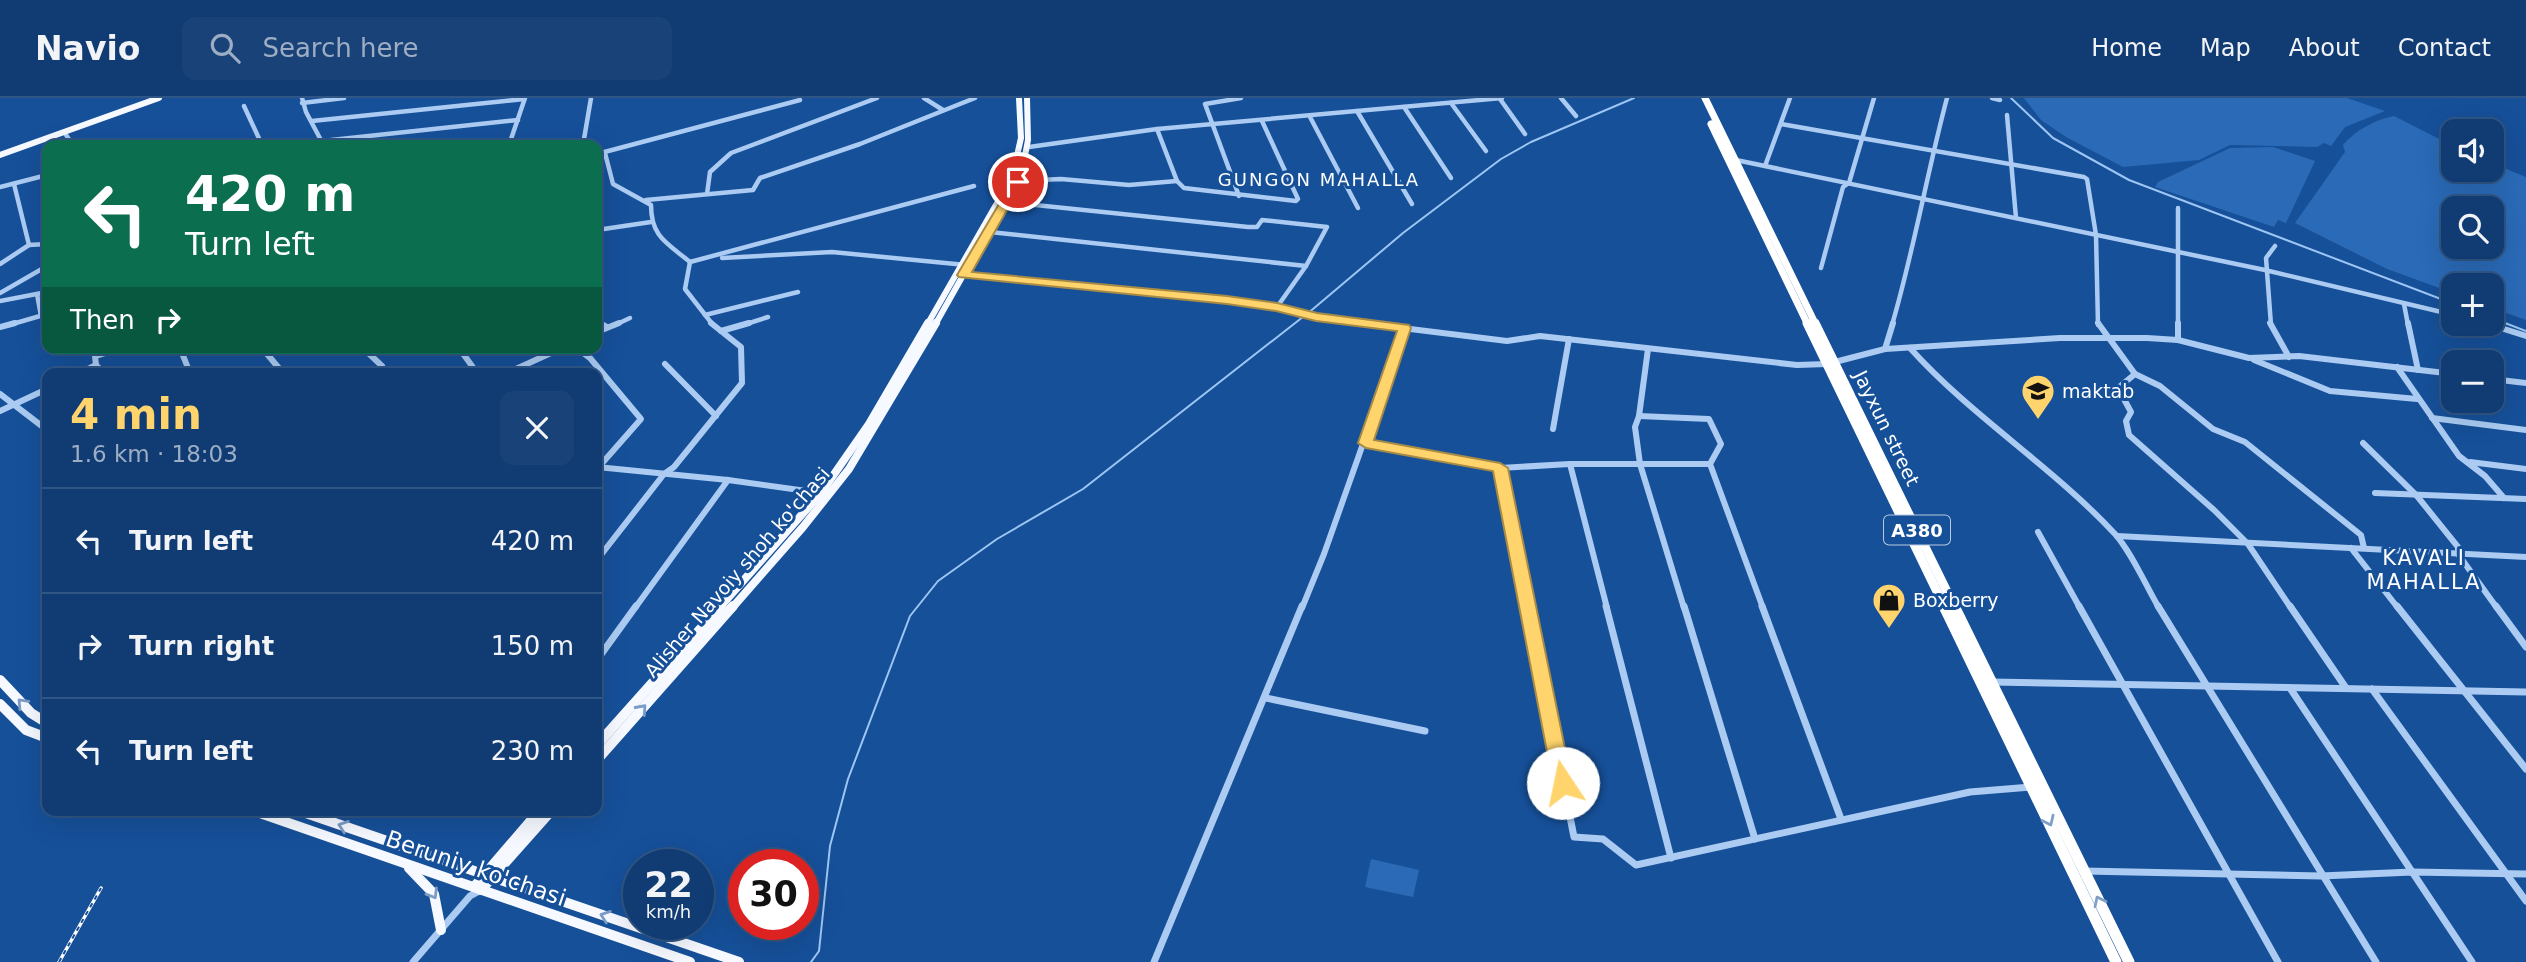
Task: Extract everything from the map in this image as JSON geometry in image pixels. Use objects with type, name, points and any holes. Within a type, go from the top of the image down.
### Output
[{"type":"highway","name":"Jayxun street","points":[[1698,98],[1992,682],[2129,962]]},
{"type":"highway","name":"Jayxun street","points":[[1705,98],[2116,962]]},
{"type":"main road","points":[[0,153],[148,98]]},
{"type":"main road","points":[[0,153],[159,98]]},
{"type":"main road","name":"Alisher Navoiy shoh ko'chasi","points":[[965,265],[990,232],[1018,181],[1029,147],[1027,98]]},
{"type":"main road","name":"Alisher Navoiy shoh ko'chasi","points":[[602,754],[803,527],[849,469],[879,422],[999,202],[1018,161],[1027,98]]},
{"type":"main road","name":"Alisher Navoiy shoh ko'chasi","points":[[602,739],[821,493],[869,424],[960,274]]},
{"type":"main road","points":[[0,680],[31,713],[42,720]]},
{"type":"main road","points":[[0,704],[26,730],[42,735]]},
{"type":"main road","name":"Beruniy ko'chasi","points":[[268,816],[475,891],[690,962]]},
{"type":"main road","name":"Beruniy ko'chasi","points":[[315,816],[739,962]]},
{"type":"main road","points":[[475,891],[535,816]]},
{"type":"main road","points":[[488,876],[546,816]]},
{"type":"main road","points":[[407,866],[437,896],[441,930]]},
{"type":"street","points":[[322,140],[302,101],[344,98]]},
{"type":"street","points":[[312,121],[524,98],[510,140]]},
{"type":"street","points":[[584,140],[591,98]]},
{"type":"street","points":[[707,194],[710,172],[731,153],[877,98]]},
{"type":"street","points":[[924,98],[943,110]]},
{"type":"street","points":[[646,200],[753,190],[760,178],[860,144],[975,98]]},
{"type":"street","points":[[1239,196],[1205,104],[1241,98]]},
{"type":"street","points":[[1029,147],[1067,143],[1094,135],[1501,98],[1525,134]]},
{"type":"street","points":[[1561,98],[1576,116]]},
{"type":"street","points":[[1765,166],[1790,98]]},
{"type":"street","points":[[1821,268],[1843,187],[1849,183],[1874,98]]},
{"type":"street","points":[[1885,349],[1911,259],[1933,150],[1947,98]]},
{"type":"street","points":[[1992,98],[2000,100]]},
{"type":"street","points":[[602,153],[800,100]]},
{"type":"street","points":[[1451,103],[1486,151]]},
{"type":"street","points":[[244,106],[260,140]]},
{"type":"street","points":[[1404,107],[1451,178]]},
{"type":"street","points":[[1357,111],[1412,204]]},
{"type":"street","points":[[2007,116],[2009,164],[2016,218]]},
{"type":"street","points":[[1310,117],[1358,208]]},
{"type":"street","points":[[348,140],[517,120]]},
{"type":"street","points":[[1018,181],[1060,179],[1129,185],[1177,181],[1193,191],[1291,202],[1298,199],[1262,121]]},
{"type":"street","points":[[1781,124],[2078,175],[2087,179],[2096,235],[2098,326],[2106,339],[2135,374],[2160,386],[2213,429],[2245,442],[2361,535],[2364,548]]},
{"type":"street","points":[[1157,129],[1177,181]]},
{"type":"street","points":[[64,132],[70,140]]},
{"type":"street","points":[[605,153],[613,184],[651,205],[651,222],[656,234],[690,262],[974,186]]},
{"type":"street","points":[[1736,160],[2265,270],[2441,313]]},
{"type":"street","points":[[0,187],[42,176]]},
{"type":"street","points":[[14,184],[29,245]]},
{"type":"street","points":[[1006,202],[1248,227],[1257,227],[1262,220],[1327,227],[1306,266],[1277,307]]},
{"type":"street","points":[[2178,208],[2178,340]]},
{"type":"street","points":[[602,229],[651,222]]},
{"type":"street","points":[[990,232],[1306,266]]},
{"type":"street","points":[[0,264],[29,245],[42,244]]},
{"type":"street","points":[[2275,246],[2266,258],[2265,270],[2269,321],[2289,357]]},
{"type":"street","points":[[713,258],[832,252],[965,265]]},
{"type":"street","points":[[602,554],[664,474],[674,467],[742,383],[741,347],[705,315],[685,289],[690,262]]},
{"type":"street","points":[[0,293],[42,270]]},
{"type":"street","points":[[960,274],[1277,307],[1316,317],[1507,341],[1540,336],[1759,362],[1831,363],[1885,349],[2060,338],[2178,340],[2249,358],[2330,391],[2417,399]]},
{"type":"street","points":[[705,315],[798,292]]},
{"type":"street","points":[[0,301],[42,293]]},
{"type":"street","points":[[37,294],[42,309]]},
{"type":"street","points":[[2404,304],[2418,370]]},
{"type":"street","points":[[0,327],[42,316]]},
{"type":"street","points":[[722,331],[768,317]]},
{"type":"street","points":[[602,330],[630,318]]},
{"type":"street","points":[[602,324],[607,327]]},
{"type":"street","points":[[1154,962],[1244,744],[1266,698],[1366,443],[1404,328]]},
{"type":"street","points":[[2504,329],[2526,336]]},
{"type":"street","points":[[1553,429],[1569,339]]},
{"type":"street","points":[[1910,348],[1937,378],[2023,450],[2117,536],[2205,686],[2376,962]]},
{"type":"street","points":[[1648,349],[1639,416],[1635,426],[1640,464],[1755,839]]},
{"type":"street","points":[[99,368],[96,365],[96,356],[102,354]]},
{"type":"street","points":[[267,354],[278,368]]},
{"type":"street","points":[[370,354],[383,366]]},
{"type":"street","points":[[520,368],[549,354]]},
{"type":"street","points":[[585,354],[599,368]]},
{"type":"street","points":[[2249,358],[2289,357],[2441,373]]},
{"type":"street","points":[[666,364],[716,416]]},
{"type":"street","points":[[90,368],[96,365]]},
{"type":"street","points":[[2397,367],[2459,456],[2468,461],[2504,498]]},
{"type":"street","points":[[602,372],[640,416],[639,421],[602,462]]},
{"type":"street","points":[[2135,374],[2118,388],[2131,412],[2126,426],[2129,435],[2248,544],[2346,688]]},
{"type":"street","points":[[2504,380],[2526,383]]},
{"type":"street","points":[[0,411],[42,391]]},
{"type":"street","points":[[0,394],[42,426]]},
{"type":"street","points":[[1639,416],[1709,419],[1721,444],[1710,464],[1841,819]]},
{"type":"street","points":[[2432,418],[2526,430]]},
{"type":"street","points":[[1366,443],[1500,468],[1570,464],[1710,464]]},
{"type":"street","points":[[2363,443],[2417,496],[2458,547],[2458,554],[2526,647]]},
{"type":"street","points":[[2468,461],[2526,469]]},
{"type":"street","points":[[1570,464],[1671,858]]},
{"type":"street","points":[[602,468],[728,480],[821,493]]},
{"type":"street","points":[[1500,468],[1573,837],[1603,839],[1636,865],[1970,792],[2033,786]]},
{"type":"street","points":[[602,653],[728,480]]},
{"type":"street","points":[[2375,493],[2526,499]]},
{"type":"street","points":[[2038,532],[2278,962]]},
{"type":"street","points":[[2117,536],[2526,557]]},
{"type":"street","points":[[2351,548],[2526,769]]},
{"type":"street","points":[[1992,682],[2526,692]]},
{"type":"street","points":[[2290,688],[2472,962]]},
{"type":"street","points":[[2372,689],[2526,901]]},
{"type":"street","points":[[1266,698],[1425,731]]},
{"type":"street","points":[[2084,871],[2321,876],[2412,872],[2526,874]]},
{"type":"street","points":[[413,962],[475,891]]},
{"type":"shaded area","points":[[2024,98],[2347,98],[2385,111],[2345,127],[2331,146],[2324,143],[2317,147],[2230,145],[2199,160],[2123,167],[2066,137],[2041,120]]},
{"type":"shaded area","points":[[2394,116],[2441,140],[2441,182],[2504,182],[2504,168],[2526,177],[2526,320],[2504,312],[2504,273],[2441,273],[2441,289],[2387,269],[2295,223],[2345,152],[2343,145],[2373,123]]},
{"type":"shaded area","points":[[2273,147],[2315,161],[2286,223],[2278,220],[2274,227],[2155,187],[2158,182],[2230,148]]},
{"type":"shaded area","points":[[1371,859],[1419,870],[1413,897],[1365,887]]},
{"type":"waterway","points":[[811,962],[819,951],[830,846],[848,779],[910,616],[938,581],[997,539],[1083,489],[1313,309],[1403,233],[1501,159],[1531,142],[1634,98]]},
{"type":"waterway","points":[[2011,98],[2053,138],[2129,180],[2441,299]]},
{"type":"waterway","points":[[2504,323],[2526,331]]},
{"type":"railway","points":[[59,962],[101,888]]},
{"type":"place","name":"maktab","points":[[2038,421]]},
{"type":"place","name":"Boxberry","points":[[1889,630]]},
{"type":"district","name":"GUNGON MAHALLA","points":[[1319,179]]},
{"type":"district","name":"KAVALI MAHALLA","points":[[2424,570]]},
{"type":"route","points":[[1018,182],[964,275],[1227,300],[1277,307],[1316,317],[1404,328],[1366,443],[1500,468],[1563,783]]}]
